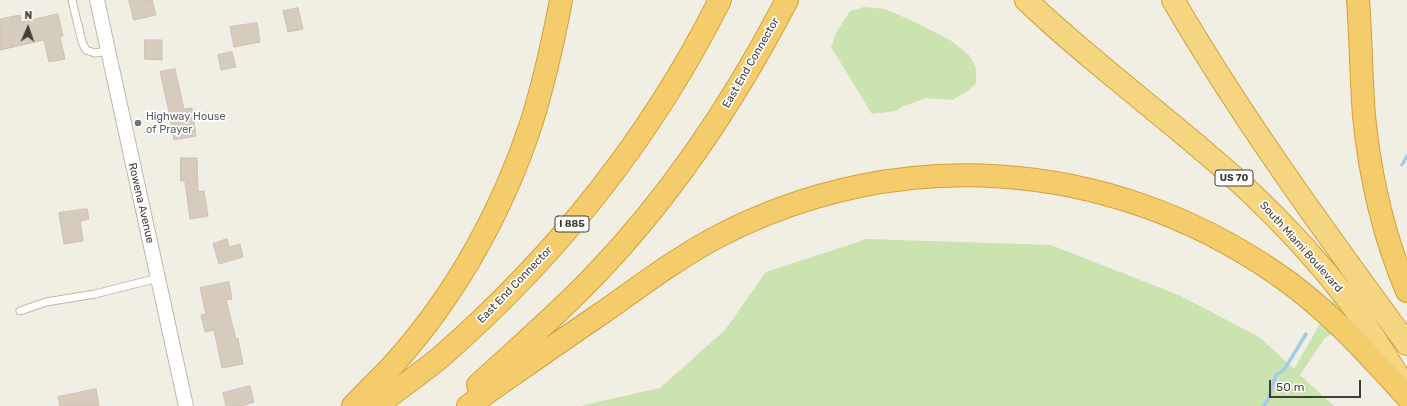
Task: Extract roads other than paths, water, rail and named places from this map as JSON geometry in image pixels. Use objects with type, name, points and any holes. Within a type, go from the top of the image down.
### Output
[{"type":"highway","points":[[353,406],[393,365],[428,322],[460,275],[488,227],[512,176],[531,124],[546,70],[561,0]]},
{"type":"highway","name":"East End Connector","points":[[376,406],[442,356],[522,281],[559,241],[593,199],[657,111],[720,0]]},
{"type":"highway","name":"East End Connector","points":[[455,406],[595,275],[638,227],[703,142],[734,95],[763,46],[787,0]]},
{"type":"highway","name":"South Miami Boulevard","points":[[1026,0],[1078,47],[1249,191],[1326,272],[1349,301],[1407,389]]},
{"type":"highway","name":"South Miami Boulevard","points":[[1174,0],[1210,61],[1271,155],[1407,344]]},
{"type":"highway","points":[[1358,0],[1364,117],[1371,171],[1384,225],[1407,291]]},
{"type":"highway","points":[[468,406],[670,264],[744,224],[795,203],[849,188],[904,178],[960,174],[1016,177],[1072,185],[1099,191],[1152,208],[1204,230],[1252,257],[1298,289],[1340,326],[1407,397]]},
{"type":"street","name":"Rowena Avenue","points":[[97,0],[186,406]]},
{"type":"lane","points":[[72,0],[82,42],[86,50],[96,53],[107,51]]},
{"type":"lane","points":[[20,311],[46,302],[95,294],[158,278]]},
{"type":"waterway","points":[[1402,165],[1407,156]]},
{"type":"waterway","points":[[1263,406],[1268,400],[1276,375],[1284,370],[1306,334]]},
{"type":"place","name":"Highway House of Prayer","points":[[138,123]]}]
